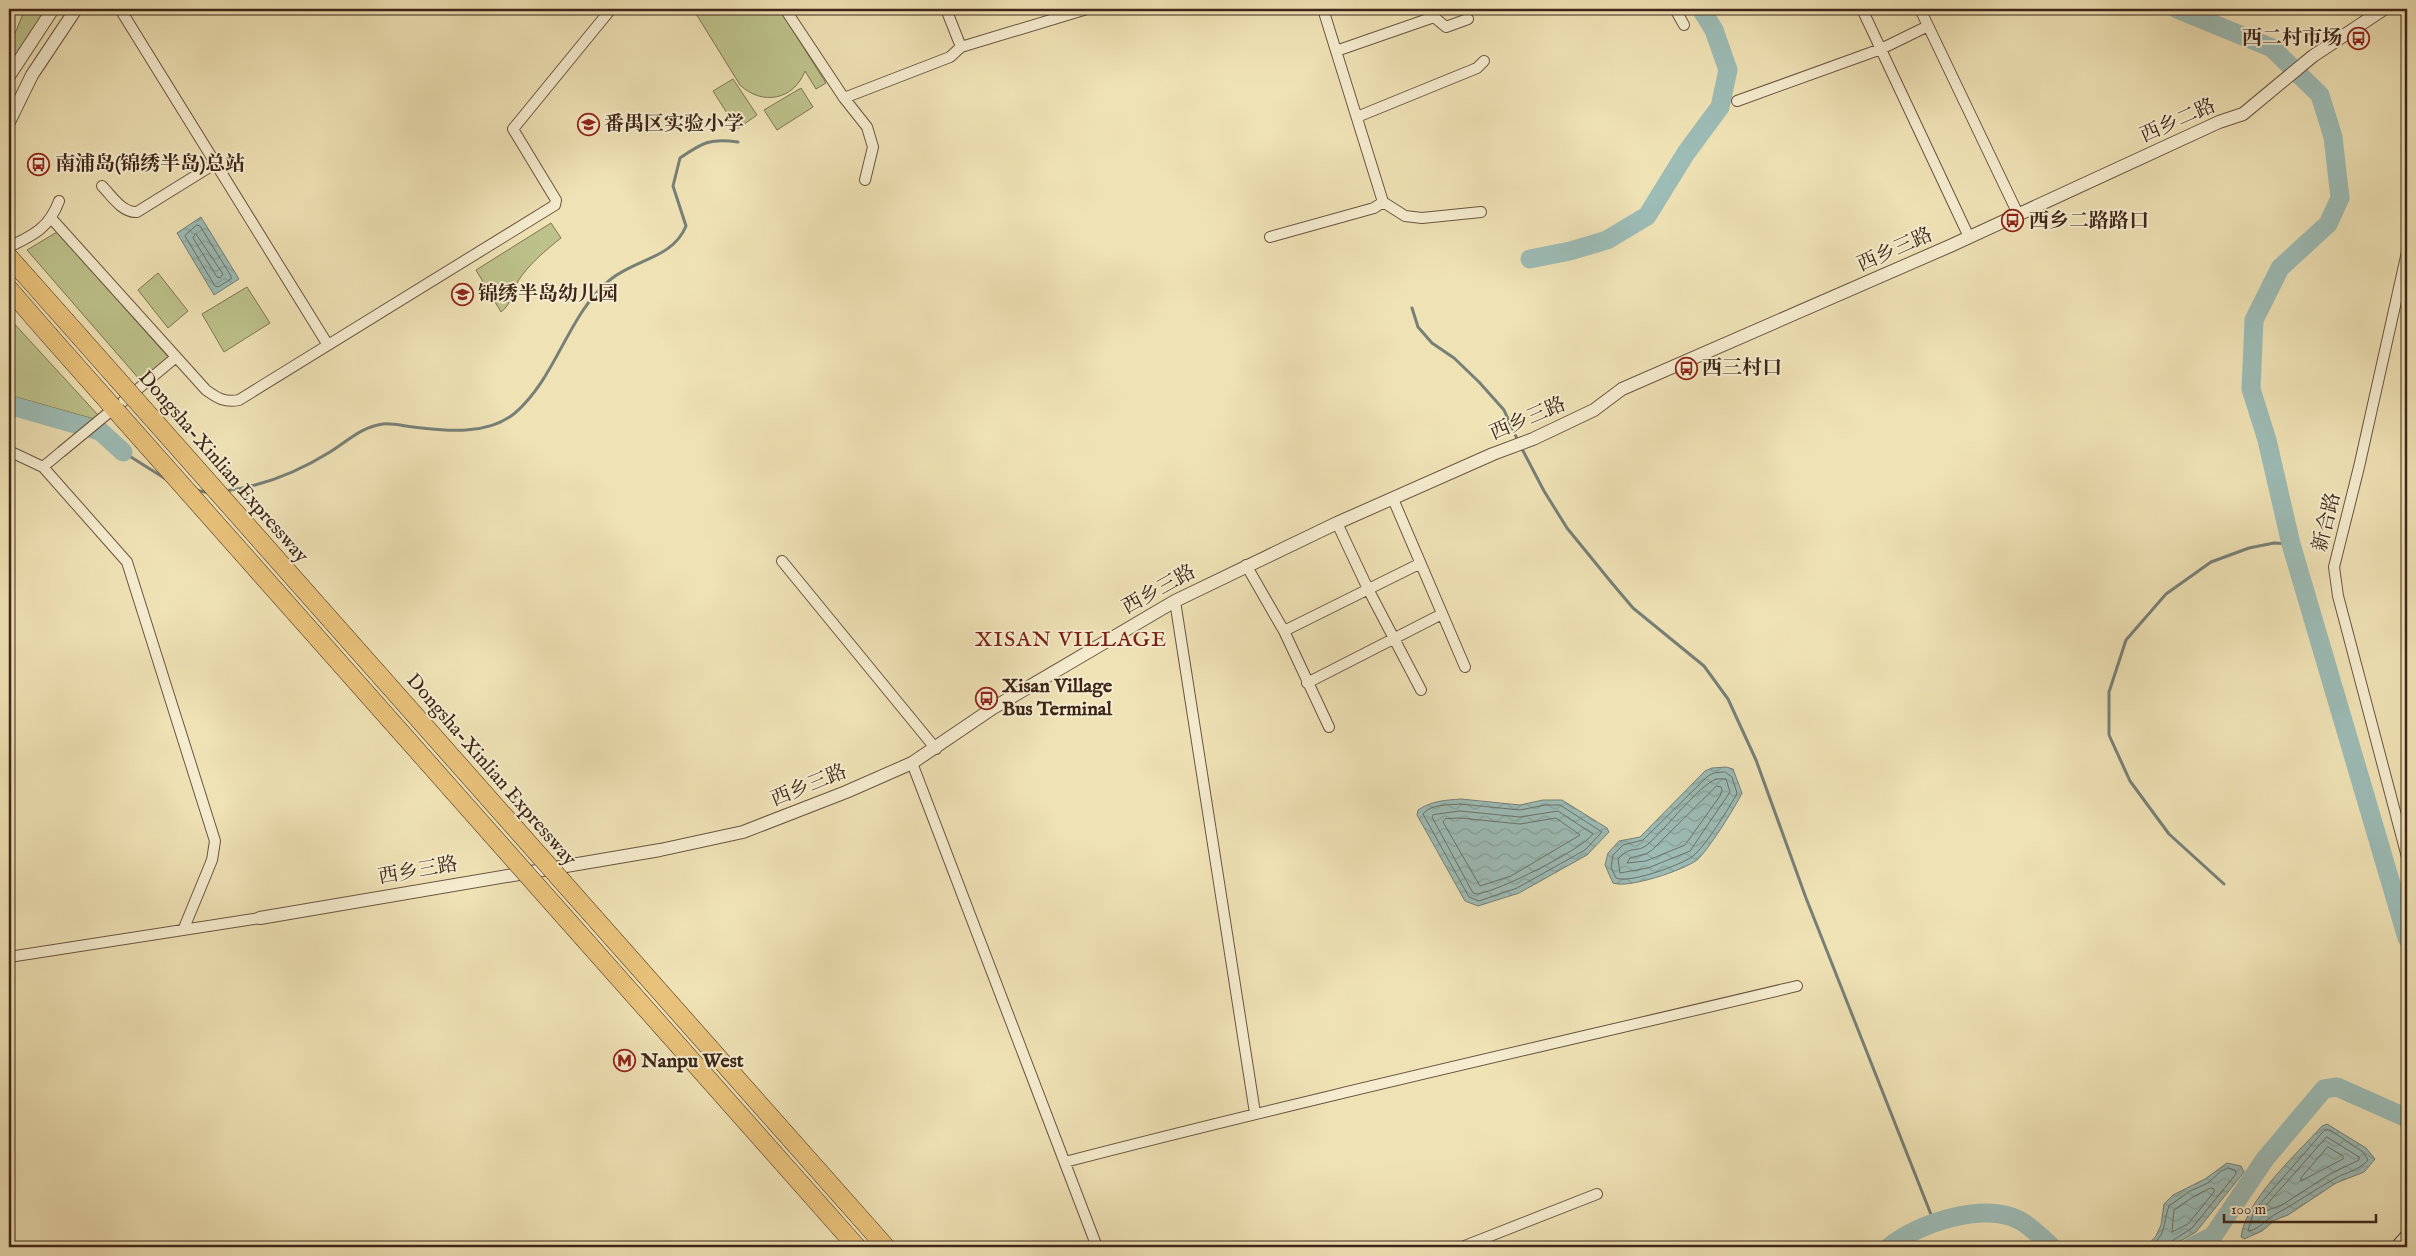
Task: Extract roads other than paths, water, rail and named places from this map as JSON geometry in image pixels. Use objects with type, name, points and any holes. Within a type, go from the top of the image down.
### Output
[{"type":"highway","name":"Dongsha-Xinlian Expressway","points":[[9,257],[886,1247]]},
{"type":"highway","name":"Dongsha-Xinlian Expressway","points":[[9,289],[857,1247]]},
{"type":"main road","points":[[2398,1247],[2407,1237]]},
{"type":"street","points":[[9,76],[53,9]]},
{"type":"street","points":[[9,122],[32,75],[76,9]]},
{"type":"street","points":[[120,9],[328,345]]},
{"type":"street","points":[[52,218],[175,358],[206,390],[230,402],[239,400],[555,205],[556,200],[513,129],[611,9]]},
{"type":"street","points":[[785,9],[844,98],[867,127],[873,147],[865,180]]},
{"type":"street","points":[[946,9],[961,47]]},
{"type":"street","points":[[844,98],[950,57],[961,47],[1087,9]]},
{"type":"street","points":[[1323,9],[1384,202],[1405,216],[1422,218],[1481,212]]},
{"type":"street","points":[[1675,9],[1684,25]]},
{"type":"street","points":[[1862,9],[1969,237]]},
{"type":"street","points":[[1920,9],[2018,214]]},
{"type":"street","name":"西乡二路","points":[[1969,237],[2243,114],[2283,83],[2313,56],[2384,9]]},
{"type":"street","points":[[1336,51],[1434,17],[1446,27],[1468,19]]},
{"type":"street","points":[[1737,101],[1881,49],[1928,26]]},
{"type":"street","points":[[1357,117],[1477,68],[1484,61]]},
{"type":"street","points":[[102,186],[118,204],[132,212],[136,212],[216,162]]},
{"type":"street","points":[[9,247],[33,235],[52,218],[59,201]]},
{"type":"street","points":[[1270,237],[1374,208],[1384,202]]},
{"type":"street","name":"西乡三路","points":[[260,918],[660,850],[743,832],[846,792],[912,763],[936,749],[993,708],[1175,601],[1246,565],[1337,522],[1493,454],[1533,439],[1594,410],[1622,389],[1969,237]]},
{"type":"street","name":"新合路","points":[[2407,252],[2359,467],[2334,567],[2338,596],[2407,857]]},
{"type":"street","points":[[43,467],[175,358]]},
{"type":"street","points":[[9,451],[43,467],[127,562],[215,841],[212,860],[184,928]]},
{"type":"street","points":[[1393,499],[1419,564],[1466,667]]},
{"type":"street","points":[[1337,522],[1368,589],[1421,690]]},
{"type":"street","points":[[782,561],[936,749]]},
{"type":"street","points":[[1284,631],[1419,564]]},
{"type":"street","points":[[1246,565],[1284,631],[1329,727]]},
{"type":"street","points":[[1175,601],[1255,1113]]},
{"type":"street","points":[[1308,684],[1442,614]]},
{"type":"street","points":[[912,763],[1097,1247]]},
{"type":"street","points":[[9,957],[184,928],[260,918]]},
{"type":"street","points":[[1065,1162],[1255,1113],[1473,1064],[1797,986]]},
{"type":"street","points":[[1462,1247],[1597,1194]]},
{"type":"water","points":[[201,217],[239,279],[214,295],[177,233]]},
{"type":"water","points":[[1726,767],[1733,769],[1742,793],[1702,855],[1697,860],[1680,869],[1656,878],[1631,883],[1613,883],[1605,865],[1608,853],[1619,841],[1640,837],[1705,771],[1712,768]]},
{"type":"water","points":[[1461,799],[1520,805],[1543,800],[1562,800],[1607,828],[1609,832],[1587,855],[1519,893],[1478,906],[1465,901],[1417,815],[1418,810],[1433,803]]},
{"type":"water","points":[[2327,1124],[2366,1148],[2375,1159],[2364,1172],[2336,1183],[2288,1215],[2275,1220],[2262,1231],[2244,1239],[2241,1237],[2252,1208],[2262,1193],[2299,1150],[2322,1126]]},
{"type":"water","points":[[2227,1163],[2241,1166],[2244,1172],[2196,1232],[2170,1247],[2146,1247],[2156,1236],[2161,1225],[2164,1204],[2173,1195],[2205,1179]]},
{"type":"waterway","points":[[1530,259],[1570,251],[1607,240],[1647,216],[1686,153],[1720,107],[1728,70],[1714,30],[1701,9]]},
{"type":"waterway","points":[[2177,9],[2272,48],[2320,95],[2333,137],[2340,198],[2328,224],[2280,268],[2254,320],[2251,389],[2267,440],[2291,544],[2407,938]]},
{"type":"waterway","points":[[225,491],[253,486],[293,472],[330,452],[361,431],[375,426],[390,424],[439,430],[479,429],[504,420],[515,413],[542,382],[573,327],[596,293],[621,272],[663,252],[680,237],[686,226],[673,186],[680,158],[707,142],[738,142]]},
{"type":"waterway","points":[[1412,308],[1418,327],[1432,343],[1454,358],[1504,410],[1518,441]]},
{"type":"waterway","points":[[9,405],[100,431],[123,452]]},
{"type":"waterway","points":[[1521,447],[1544,491],[1567,528],[1611,582],[1633,608],[1704,666],[1728,699],[1756,760],[1806,898],[1934,1222]]},
{"type":"waterway","points":[[123,452],[169,481]]},
{"type":"waterway","points":[[196,490],[209,493]]},
{"type":"waterway","points":[[2224,884],[2169,834],[2130,781],[2109,735],[2109,692],[2126,640],[2166,594],[2211,562],[2249,548],[2274,543],[2291,544]]},
{"type":"waterway","points":[[2191,1247],[2213,1236],[2265,1159],[2324,1089],[2337,1087],[2407,1118]]},
{"type":"waterway","points":[[1889,1247],[1901,1238],[1933,1223],[1970,1214],[1988,1213],[2004,1215],[2019,1220],[2052,1247]]},
{"type":"place","name":"西二村市场","points":[[2358,38]]},
{"type":"place","name":"番禺区实验小学","points":[[588,124]]},
{"type":"place","name":"南浦岛(锦绣半岛)总站","points":[[39,164]]},
{"type":"place","name":"西乡二路路口","points":[[2013,221]]},
{"type":"place","name":"锦绣半岛幼儿园","points":[[462,294]]},
{"type":"place","name":"西三村口","points":[[1686,368]]},
{"type":"place","name":"Xisan Village Bus Terminal","points":[[986,698]]},
{"type":"place","name":"Nanpu West","points":[[625,1061]]},
{"type":"district","name":"XISAN VILLAGE","points":[[1071,640]]}]
